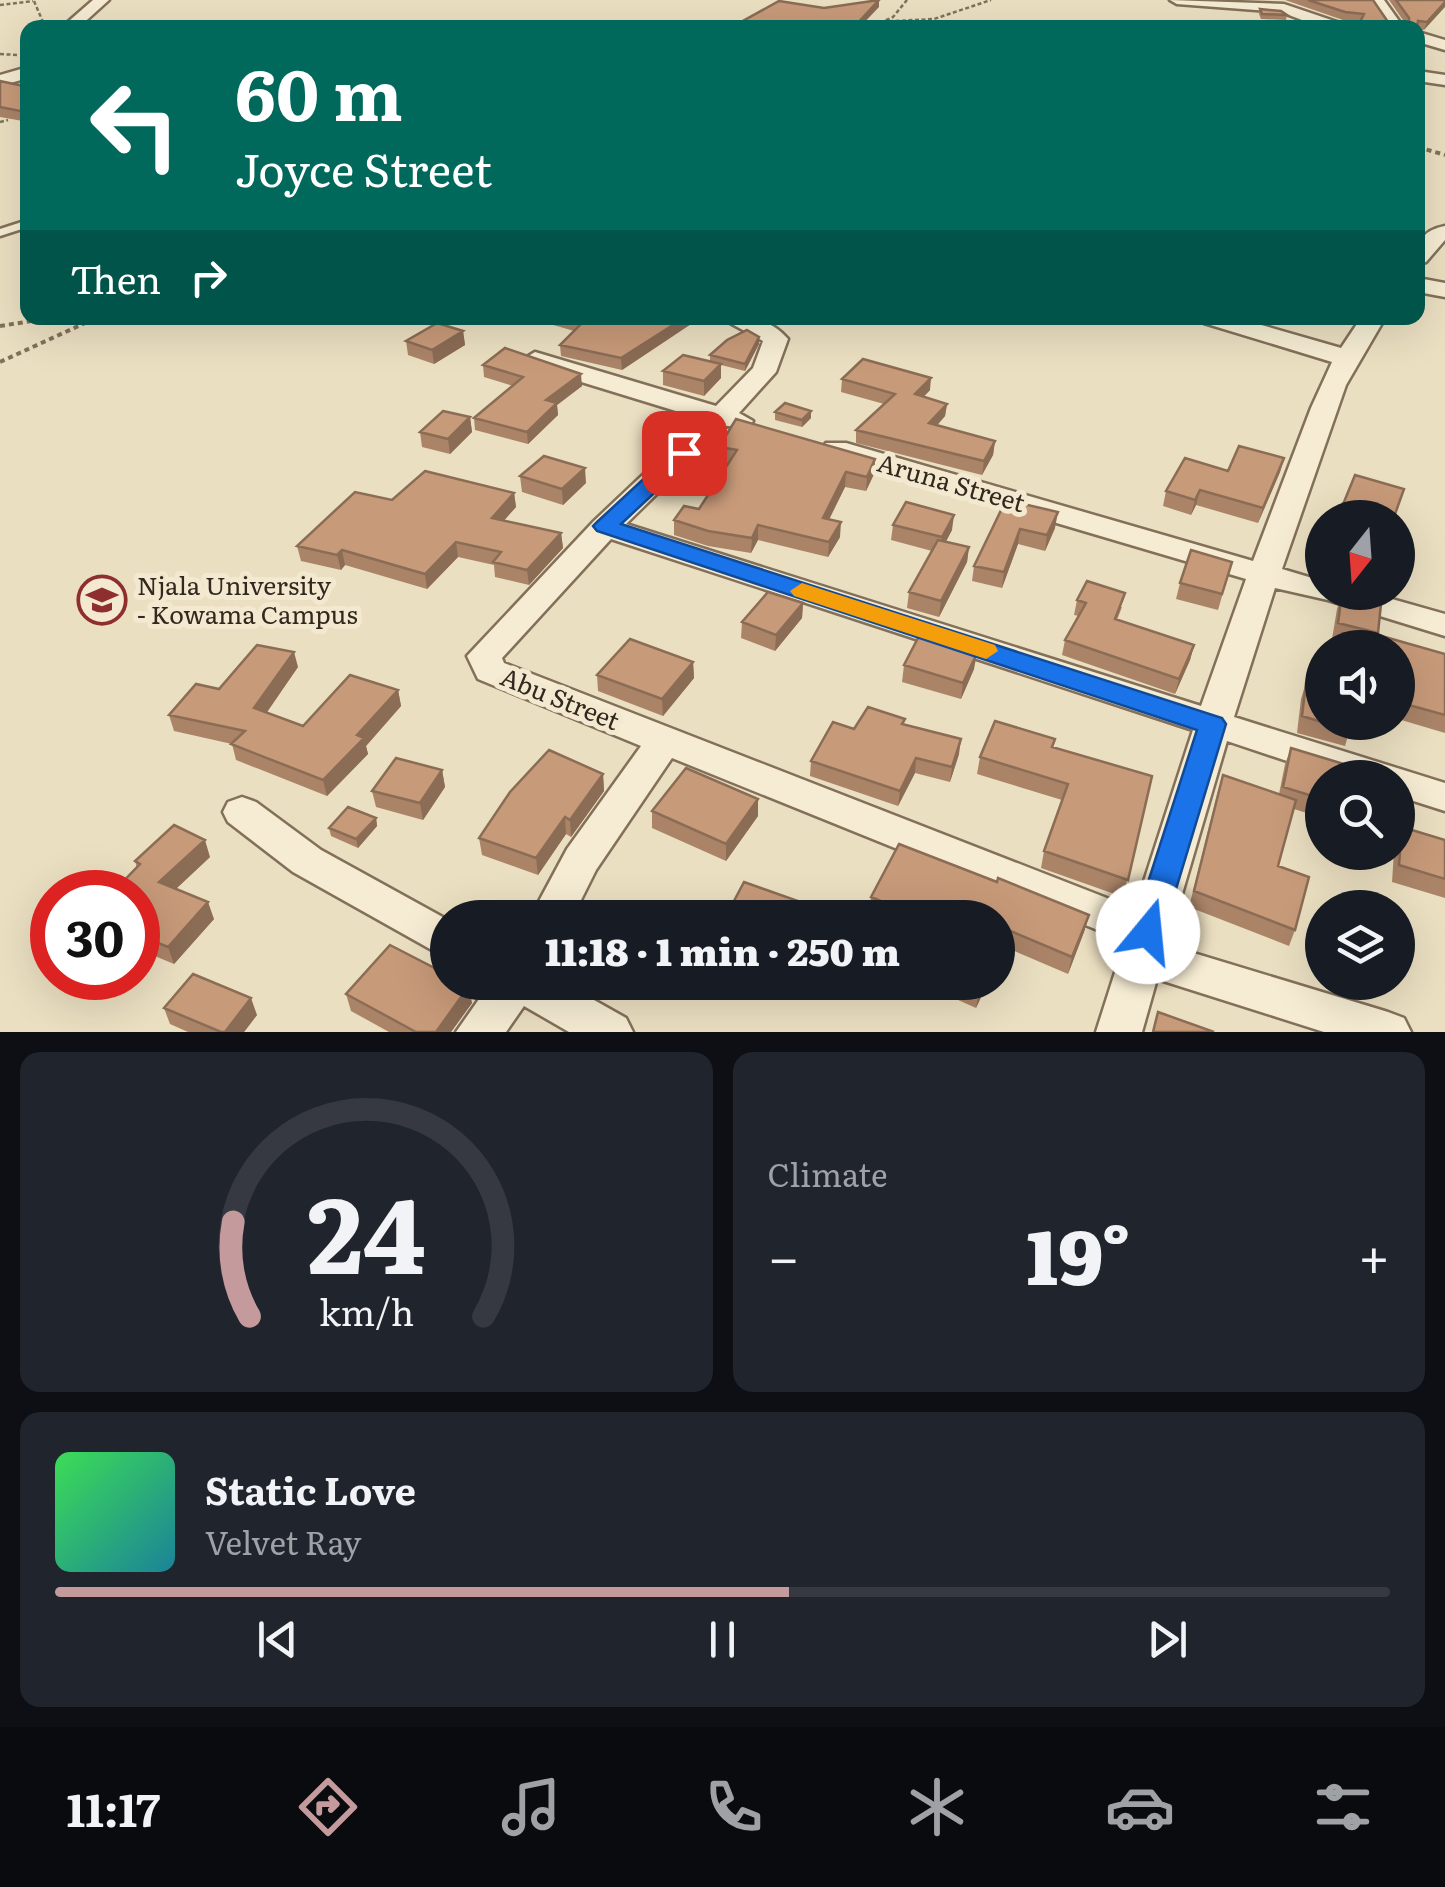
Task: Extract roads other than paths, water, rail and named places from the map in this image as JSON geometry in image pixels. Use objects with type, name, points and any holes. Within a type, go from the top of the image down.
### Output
[{"type":"street","points":[[78,20],[102,0]]},
{"type":"street","points":[[1176,0],[1208,8],[1284,8],[1309,20]]},
{"type":"street","points":[[1425,248],[1445,230]]},
{"type":"street","points":[[721,416],[775,355],[776,339],[754,325]]},
{"type":"street","points":[[1236,325],[1347,358]]},
{"type":"street","points":[[1119,1032],[1212,724],[1319,412],[1368,325]]},
{"type":"street","points":[[525,357],[758,426]]},
{"type":"street","name":"Abu Street","points":[[721,416],[605,526],[484,656],[490,671],[664,740],[1145,944],[1388,1032]]},
{"type":"street","name":"Aruna Street","points":[[814,443],[1305,586]]},
{"type":"street","points":[[605,526],[1327,760]]},
{"type":"street","name":"Aruna Street","points":[[1391,610],[1445,625]]},
{"type":"street","points":[[560,900],[581,860],[664,740]]},
{"type":"street","points":[[1415,787],[1445,796]]},
{"type":"street","points":[[242,812],[306,861],[430,931]]},
{"type":"street","points":[[480,1032],[505,1000]]},
{"type":"street","points":[[552,1000],[610,1032]]},
{"type":"place","name":"Njala University - Kowama Campus","points":[[102,600]]}]
